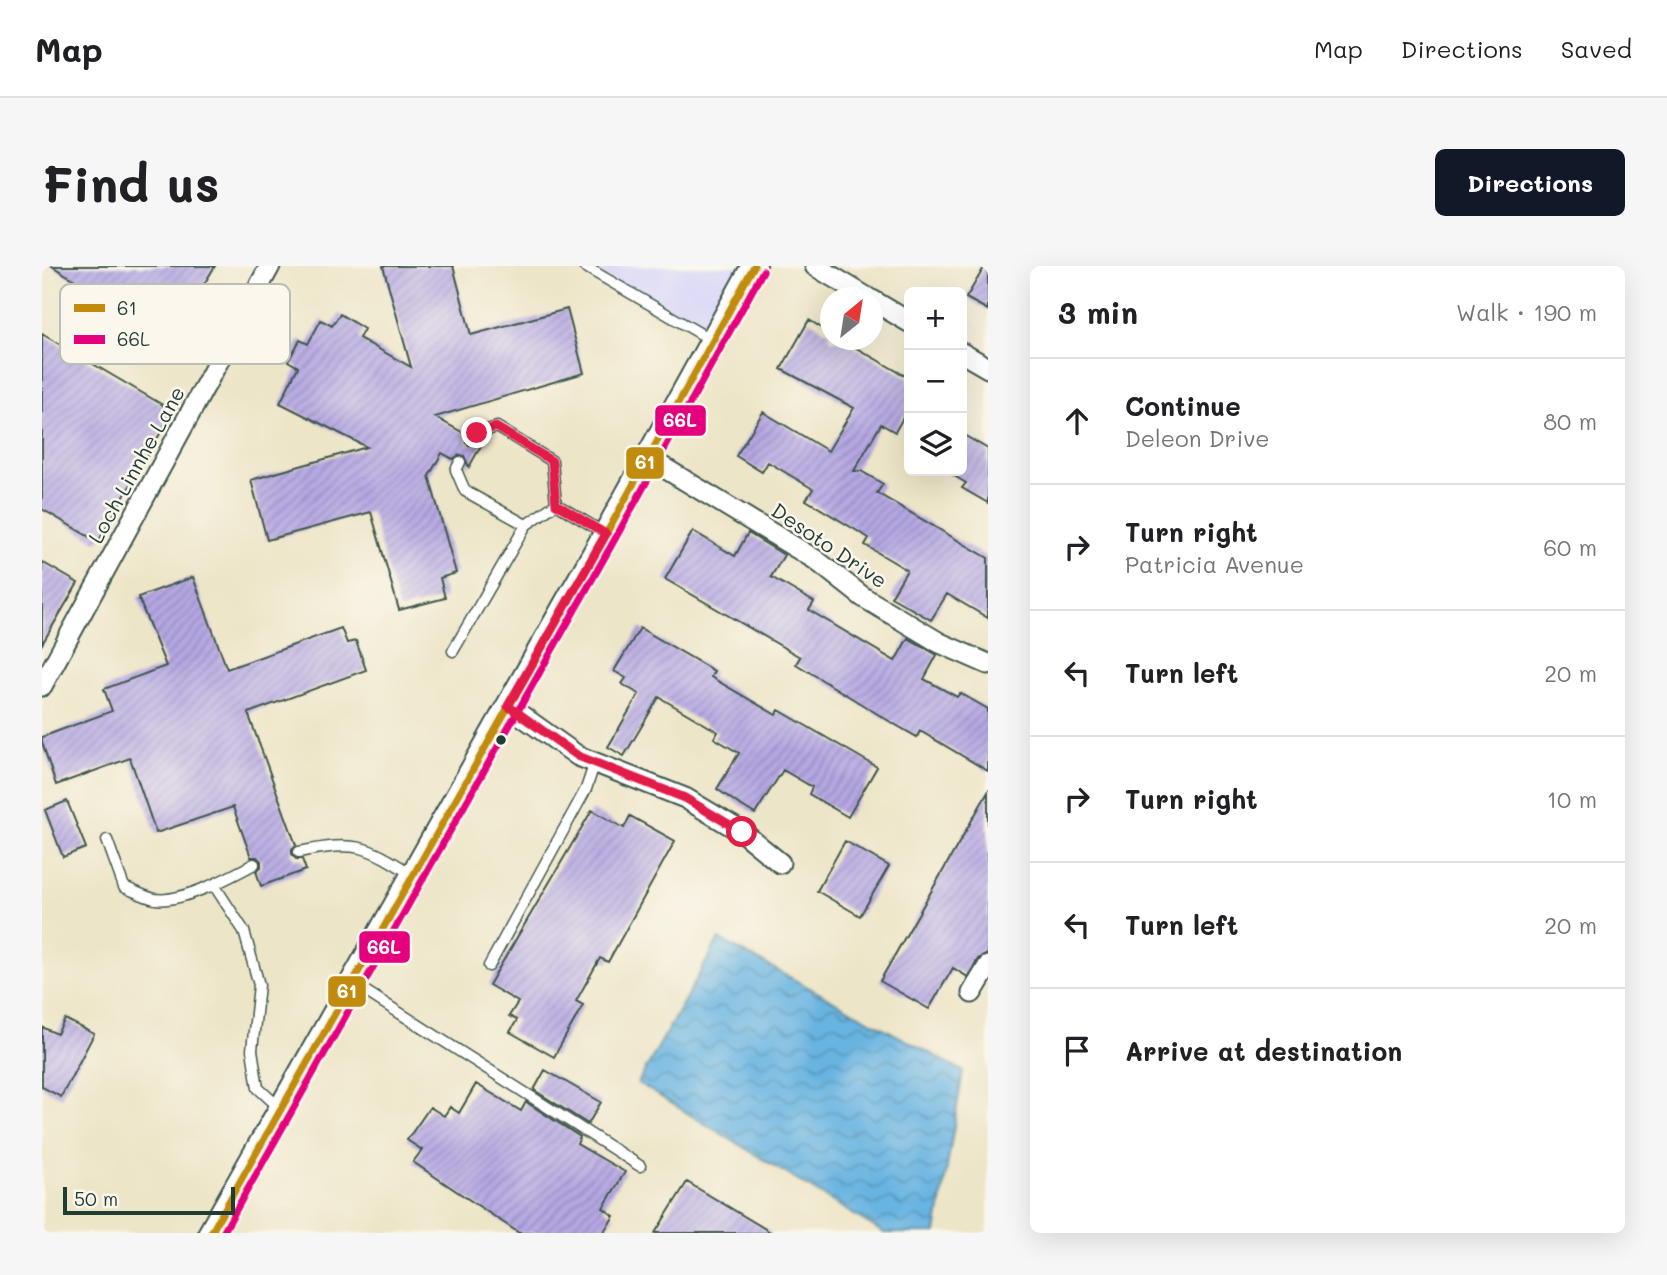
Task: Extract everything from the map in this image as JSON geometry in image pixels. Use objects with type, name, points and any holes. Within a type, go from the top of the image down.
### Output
[{"type":"street","name":"Loch Linnhe Lane","points":[[260,284],[270,266]]},
{"type":"street","points":[[211,1233],[606,534],[754,266]]},
{"type":"street","points":[[815,266],[851,287]]},
{"type":"street","points":[[883,306],[904,319]]},
{"type":"street","points":[[967,356],[988,368]]},
{"type":"street","name":"Loch Linnhe Lane","points":[[42,686],[217,364]]},
{"type":"street","name":"Desoto Drive","points":[[648,458],[816,560],[863,597],[940,643],[988,664]]},
{"type":"street","points":[[508,706],[578,756],[685,798],[742,832],[780,863]]},
{"type":"street","points":[[972,993],[988,966]]},
{"type":"lane","points":[[584,266],[601,270],[713,341]]},
{"type":"lane","points":[[473,439],[477,433],[496,427],[552,461],[556,504]]},
{"type":"lane","points":[[460,462],[456,470],[465,491],[526,525]]},
{"type":"lane","points":[[453,651],[526,525],[556,504]]},
{"type":"lane","points":[[556,504],[606,534]]},
{"type":"lane","points":[[489,966],[586,789],[595,762]]},
{"type":"lane","points":[[107,840],[124,887],[154,899],[169,899],[214,885],[254,864]]},
{"type":"lane","points":[[299,852],[337,845],[361,847],[379,854],[413,876]]},
{"type":"lane","points":[[214,885],[244,931],[259,985],[252,1050],[258,1088],[282,1109]]},
{"type":"lane","points":[[353,984],[640,1166]]},
{"type":"shaded area","points":[[585,266],[741,266],[704,331]]},
{"type":"water","points":[[719,939],[963,1071],[936,1233],[884,1233],[638,1083]]},
{"type":"building","points":[[52,266],[215,266],[204,284],[81,284]]},
{"type":"building","points":[[383,266],[453,266],[471,335],[567,309],[584,373],[435,417],[467,435],[466,442],[469,445],[482,444],[469,467],[464,456],[459,455],[453,459],[442,453],[429,476],[456,573],[440,578],[445,598],[399,610],[371,512],[267,540],[251,480],[367,447],[280,403],[298,367],[290,362],[290,358],[300,340],[308,344],[321,320],[332,326],[340,314],[364,329],[359,338],[411,367]]},
{"type":"building","points":[[985,266],[988,266],[988,310],[967,296]]},
{"type":"building","points":[[809,320],[820,327],[820,350],[860,350],[904,375],[904,416],[895,432],[881,424],[854,471],[861,471],[883,484],[877,493],[988,558],[988,618],[947,594],[931,620],[891,597],[907,570],[865,545],[869,538],[806,500],[813,489],[768,462],[762,472],[736,456],[763,412],[828,451],[854,408],[781,369]]},
{"type":"building","points":[[42,334],[60,345],[60,364],[93,364],[173,411],[98,542],[42,509]]},
{"type":"building","points":[[967,437],[988,449],[988,503],[962,488],[966,483],[954,476],[967,476]]},
{"type":"building","points":[[693,531],[735,556],[748,533],[784,555],[771,577],[814,602],[809,610],[895,661],[908,638],[937,655],[924,679],[957,697],[960,693],[988,709],[988,771],[920,731],[917,737],[889,721],[796,664],[800,657],[665,579]]},
{"type":"building","points":[[42,562],[78,583],[42,644]]},
{"type":"building","points":[[193,577],[227,669],[341,628],[347,643],[356,641],[366,670],[248,713],[296,845],[292,854],[296,859],[302,859],[306,870],[261,886],[256,871],[261,867],[261,861],[257,857],[251,857],[233,807],[156,833],[130,758],[56,785],[42,742],[42,737],[112,711],[104,689],[166,666],[138,597]]},
{"type":"building","points":[[640,628],[714,671],[711,677],[776,715],[779,710],[877,767],[848,817],[809,794],[812,787],[783,770],[755,814],[737,803],[717,789],[739,753],[714,738],[718,732],[659,697],[624,756],[608,747],[639,694],[622,684],[626,678],[614,671]]},
{"type":"building","points":[[988,792],[988,954],[978,959],[968,977],[953,968],[929,1009],[880,981]]},
{"type":"building","points":[[67,801],[86,848],[63,857],[45,810]]},
{"type":"building","points":[[592,810],[624,828],[630,816],[675,841],[608,962],[600,958],[576,1001],[583,1005],[554,1057],[510,1032],[517,1020],[509,1016],[518,1002],[489,985]]},
{"type":"building","points":[[845,841],[889,866],[860,916],[817,891]]},
{"type":"building","points":[[65,1019],[94,1034],[61,1097],[42,1087],[42,1027],[57,1034]]},
{"type":"building","points":[[545,1070],[601,1102],[588,1124],[534,1090]]},
{"type":"building","points":[[476,1084],[521,1111],[526,1102],[580,1137],[577,1144],[625,1172],[603,1208],[614,1216],[603,1233],[519,1233],[413,1162],[422,1150],[407,1140],[430,1107],[444,1116],[450,1107],[459,1113]]},
{"type":"building","points":[[687,1182],[772,1233],[655,1233]]},
{"type":"transit line","name":"61","points":[[211,1233],[606,534],[754,266]]},
{"type":"transit line","name":"66L","points":[[223,1233],[615,539],[763,271]]},
{"type":"route","points":[[477,433],[496,427],[552,461],[556,504],[606,534],[508,706],[578,756],[685,798],[742,832]]}]
